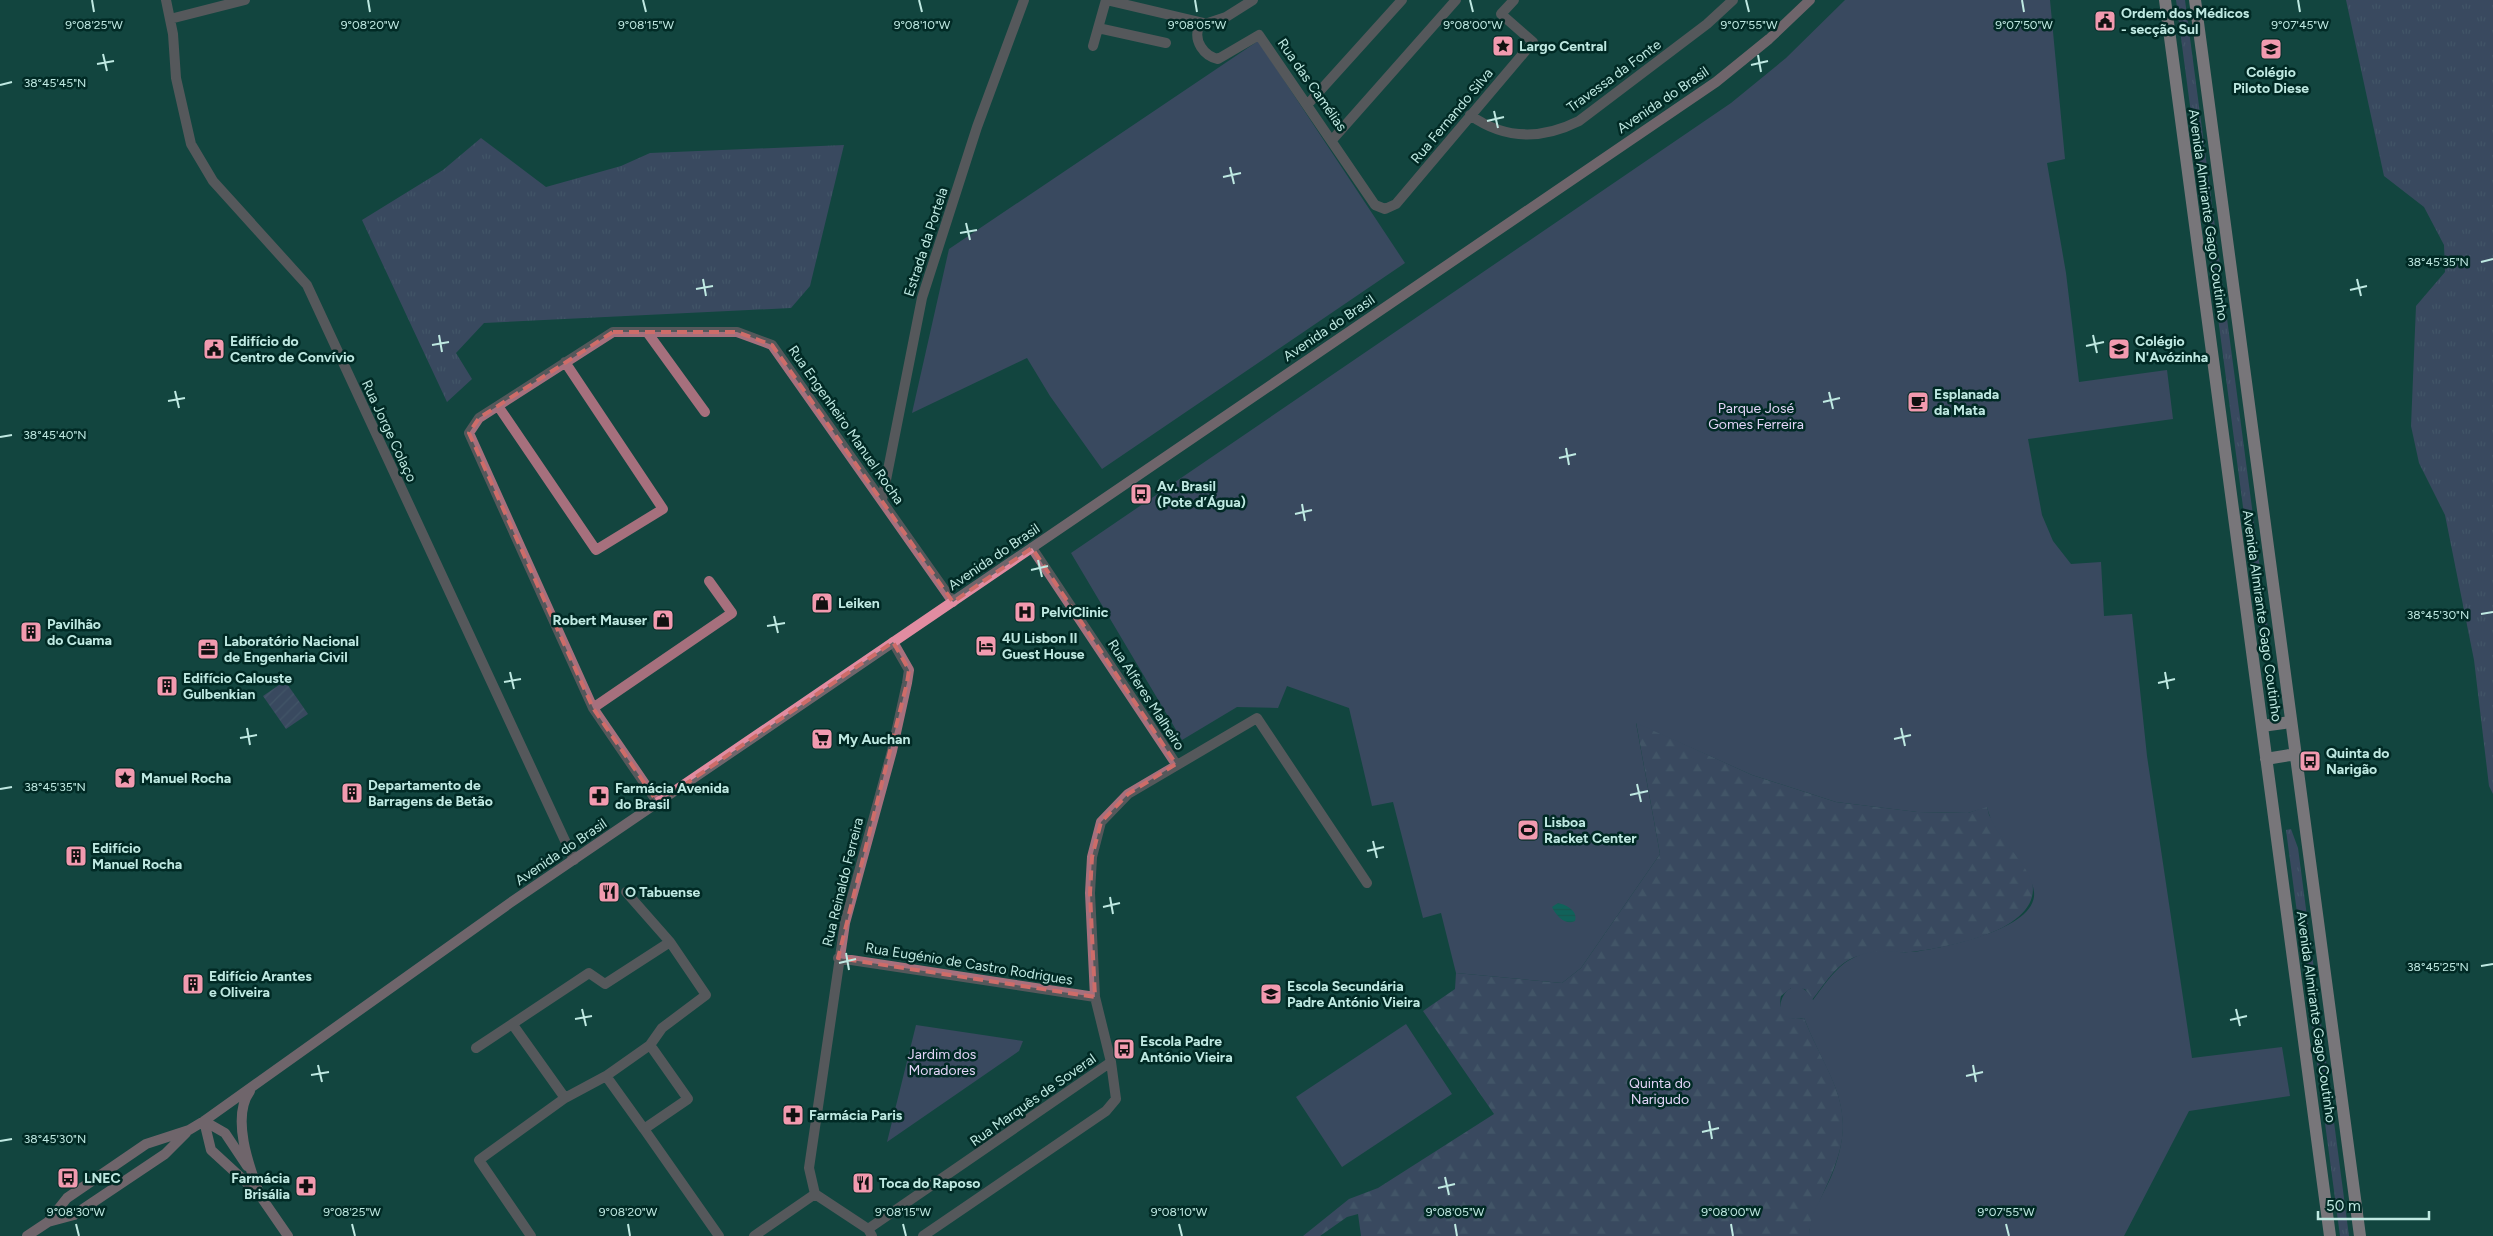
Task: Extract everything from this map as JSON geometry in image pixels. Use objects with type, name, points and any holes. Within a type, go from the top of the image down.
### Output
[{"type":"main road","name":"Avenida do Brasil","points":[[48,1222],[67,1198],[146,1144],[189,1130],[204,1121],[258,1084],[372,1000],[658,802],[1716,82],[1769,39],[1810,0]]},
{"type":"main road","name":"Avenida Almirante Gago Coutinho","points":[[2164,0],[2330,1236]]},
{"type":"main road","name":"Avenida Almirante Gago Coutinho","points":[[2195,0],[2360,1236]]},
{"type":"main road","points":[[2262,726],[2292,722]]},
{"type":"main road","points":[[2266,759],[2296,754]]},
{"type":"main road","points":[[258,1084],[246,1096],[241,1112],[242,1129],[259,1194]]},
{"type":"main road","points":[[204,1121],[225,1134],[252,1172]]},
{"type":"main road","points":[[204,1121],[211,1150],[259,1194],[288,1236]]},
{"type":"main road","name":"Avenida do Brasil","points":[[26,1236],[48,1222],[74,1214],[165,1154],[189,1130]]},
{"type":"street","name":"Rua Jorge Colaço","points":[[166,0],[170,19],[176,78],[191,144],[213,181],[306,285],[574,860]]},
{"type":"street","points":[[170,19],[245,0]]},
{"type":"street","name":"Estrada da Portela","points":[[882,500],[922,298],[977,127],[1024,0]]},
{"type":"street","points":[[1093,46],[1106,0],[1204,23],[1226,17],[1253,0]]},
{"type":"street","points":[[1308,104],[1402,0]]},
{"type":"street","points":[[1333,140],[1456,0]]},
{"type":"street","name":"Rua Fernando Silva","points":[[1379,208],[1385,209],[1396,204],[1533,42],[1501,14],[1514,0]]},
{"type":"street","name":"Travessa da Fonte","points":[[1470,115],[1494,130],[1517,134],[1545,135],[1562,130],[1579,121],[1679,46],[1733,0]]},
{"type":"street","name":"Rua das Camélias","points":[[1204,23],[1199,26],[1197,38],[1202,48],[1211,58],[1224,58],[1260,35],[1379,208]]},
{"type":"street","points":[[1098,28],[1166,43]]},
{"type":"street","name":"Rua Engenheiro Manuel Rocha","points":[[658,802],[593,708],[469,433],[479,418],[613,332],[737,332],[772,344],[953,602]]},
{"type":"street","points":[[647,332],[705,412]]},
{"type":"street","points":[[498,406],[596,550],[663,510],[566,362]]},
{"type":"street","name":"Rua Alferes Malheiro","points":[[1032,548],[1176,764],[1257,718],[1366,883]]},
{"type":"street","points":[[593,708],[732,613],[708,582]]},
{"type":"street","name":"Rua Reinaldo Ferreira","points":[[814,1194],[809,1168],[838,958],[847,914],[896,735],[908,683],[909,670],[893,642]]},
{"type":"street","points":[[1112,1062],[1095,997],[1090,893],[1092,857],[1101,822],[1128,794],[1176,764]]},
{"type":"street","points":[[531,1236],[479,1160],[565,1098],[606,1076],[650,1045],[662,1028],[706,996],[670,942],[626,892]]},
{"type":"street","points":[[476,1048],[589,973],[605,984],[670,942]]},
{"type":"street","name":"Rua Eugénio de Castro Rodrigues","points":[[838,958],[1095,997]]},
{"type":"street","points":[[513,1025],[565,1098]]},
{"type":"street","points":[[644,1129],[688,1098],[650,1045]]},
{"type":"street","name":"Rua Marquês de Soveral","points":[[870,1233],[1112,1062],[1116,1099],[1106,1111],[923,1236]]},
{"type":"street","points":[[606,1076],[718,1236]]},
{"type":"street","points":[[754,1236],[814,1194],[870,1233]]},
{"type":"highlighted area","points":[[613,332],[737,332],[772,345],[953,602],[1032,548],[1176,764],[1128,794],[1101,822],[1092,857],[1090,893],[1095,997],[838,958],[907,683],[909,670],[893,642],[658,803],[593,708],[469,433],[479,418]]},
{"type":"green space","name":"Parque José Gomes Ferreira","points":[[1845,0],[2050,0],[2065,159],[2047,163],[2066,273],[2079,382],[2167,370],[2173,419],[2028,439],[2042,515],[2053,541],[2071,564],[2101,562],[2104,616],[2132,614],[2147,756],[2192,1058],[2282,1047],[2290,1096],[2189,1111],[2124,1236],[1809,1236],[1814,1212],[1833,1172],[1840,1148],[1843,1128],[1841,1109],[1837,1092],[1804,1018],[1790,1018],[1783,1014],[1781,1006],[1783,997],[1788,990],[1795,987],[1804,989],[1813,1000],[1837,970],[1849,960],[1862,954],[1911,952],[1942,947],[1984,935],[2004,927],[2020,917],[2031,905],[2034,892],[2031,881],[2026,870],[1997,830],[1987,807],[1968,813],[1917,812],[1836,802],[1752,775],[1636,723],[1660,854],[1581,968],[1562,983],[1456,973],[1441,913],[1423,918],[1393,802],[1372,806],[1349,708],[1287,686],[1278,708],[1237,707],[1182,740],[1071,553],[1731,103],[1786,58]]},
{"type":"green space","points":[[2176,0],[2185,0],[2271,652],[2268,652],[2259,628]]},
{"type":"green space","points":[[2346,0],[2493,0],[2493,794],[2489,786],[2474,660],[2445,515],[2419,463],[2411,426],[2416,306],[2445,272],[2444,245],[2424,207],[2384,176]]},
{"type":"green space","points":[[1258,41],[1405,263],[1102,469],[1050,396],[1027,358],[912,413],[949,249]]},
{"type":"green space","points":[[481,138],[546,187],[621,166],[650,153],[844,145],[810,286],[791,308],[484,323],[456,353],[472,379],[447,402],[362,220],[443,170]]},
{"type":"green space","points":[[285,681],[308,714],[286,729],[263,696]]},
{"type":"green space","name":"Quinta do Narigudo","points":[[1636,722],[1752,775],[1836,802],[1918,812],[1968,813],[1987,806],[1989,815],[2018,855],[2031,878],[2032,896],[2024,911],[2010,923],[1991,933],[1969,941],[1927,950],[1875,953],[1855,957],[1836,970],[1812,1000],[1805,989],[1791,988],[1781,996],[1781,1007],[1785,1014],[1789,1017],[1804,1018],[1837,1090],[1841,1108],[1843,1126],[1841,1146],[1812,1221],[1809,1236],[1361,1236],[1358,1214],[1347,1217],[1320,1236],[1303,1236],[1349,1199],[1378,1188],[1494,1114],[1423,1011],[1455,989],[1456,973],[1562,983],[1581,968],[1660,854]]},
{"type":"green space","points":[[2291,829],[2298,848],[2349,1236],[2340,1236],[2286,830]]},
{"type":"green space","points":[[1406,1024],[1452,1094],[1342,1167],[1296,1097]]},
{"type":"green space","name":"Jardim dos Moradores","points":[[916,1025],[1023,1041],[1019,1051],[887,1142]]},
{"type":"water","points":[[1558,903],[1565,905],[1573,911],[1576,917],[1575,921],[1565,921],[1556,914],[1552,907]]},
{"type":"place","name":"Ordem dos Médicos - secção Sul","points":[[2105,21]]},
{"type":"place","name":"Largo Central","points":[[1503,46]]},
{"type":"place","name":"Colégio Piloto Diese","points":[[2271,49]]},
{"type":"place","name":"Edifício do Centro de Convívio","points":[[214,349]]},
{"type":"place","name":"Colégio N'Avózinha","points":[[2119,349]]},
{"type":"place","name":"Esplanada da Mata","points":[[1918,402]]},
{"type":"place","name":"Av. Brasil (Pote d’Água)","points":[[1141,494]]},
{"type":"place","name":"Leiken","points":[[822,603]]},
{"type":"place","name":"PelviClinic","points":[[1025,612]]},
{"type":"place","name":"Robert Mauser","points":[[663,620]]},
{"type":"place","name":"Pavilhão do Cuama","points":[[31,632]]},
{"type":"place","name":"4U Lisbon II Guest House","points":[[986,646]]},
{"type":"place","name":"Laboratório Nacional de Engenharia Civil","points":[[208,649]]},
{"type":"place","name":"Edifício Calouste Gulbenkian","points":[[167,686]]},
{"type":"place","name":"My Auchan","points":[[822,739]]},
{"type":"place","name":"Quinta do Narigão","points":[[2310,761]]},
{"type":"place","name":"Manuel Rocha","points":[[125,778]]},
{"type":"place","name":"Departamento de Barragens de Betão","points":[[352,793]]},
{"type":"place","name":"Farmácia Avenida do Brasil","points":[[599,796]]},
{"type":"place","name":"Lisboa Racket Center","points":[[1528,830]]},
{"type":"place","name":"Edifício Manuel Rocha","points":[[76,856]]},
{"type":"place","name":"O Tabuense","points":[[609,892]]},
{"type":"place","name":"Edifício Arantes e Oliveira","points":[[193,984]]},
{"type":"place","name":"Escola Secundária Padre António Vieira","points":[[1271,994]]},
{"type":"place","name":"Escola Padre António Vieira","points":[[1124,1049]]},
{"type":"place","name":"Farmácia Paris","points":[[793,1115]]},
{"type":"place","name":"LNEC","points":[[68,1178]]},
{"type":"place","name":"Toca do Raposo","points":[[863,1183]]},
{"type":"place","name":"Farmácia Brisália","points":[[306,1186]]}]
